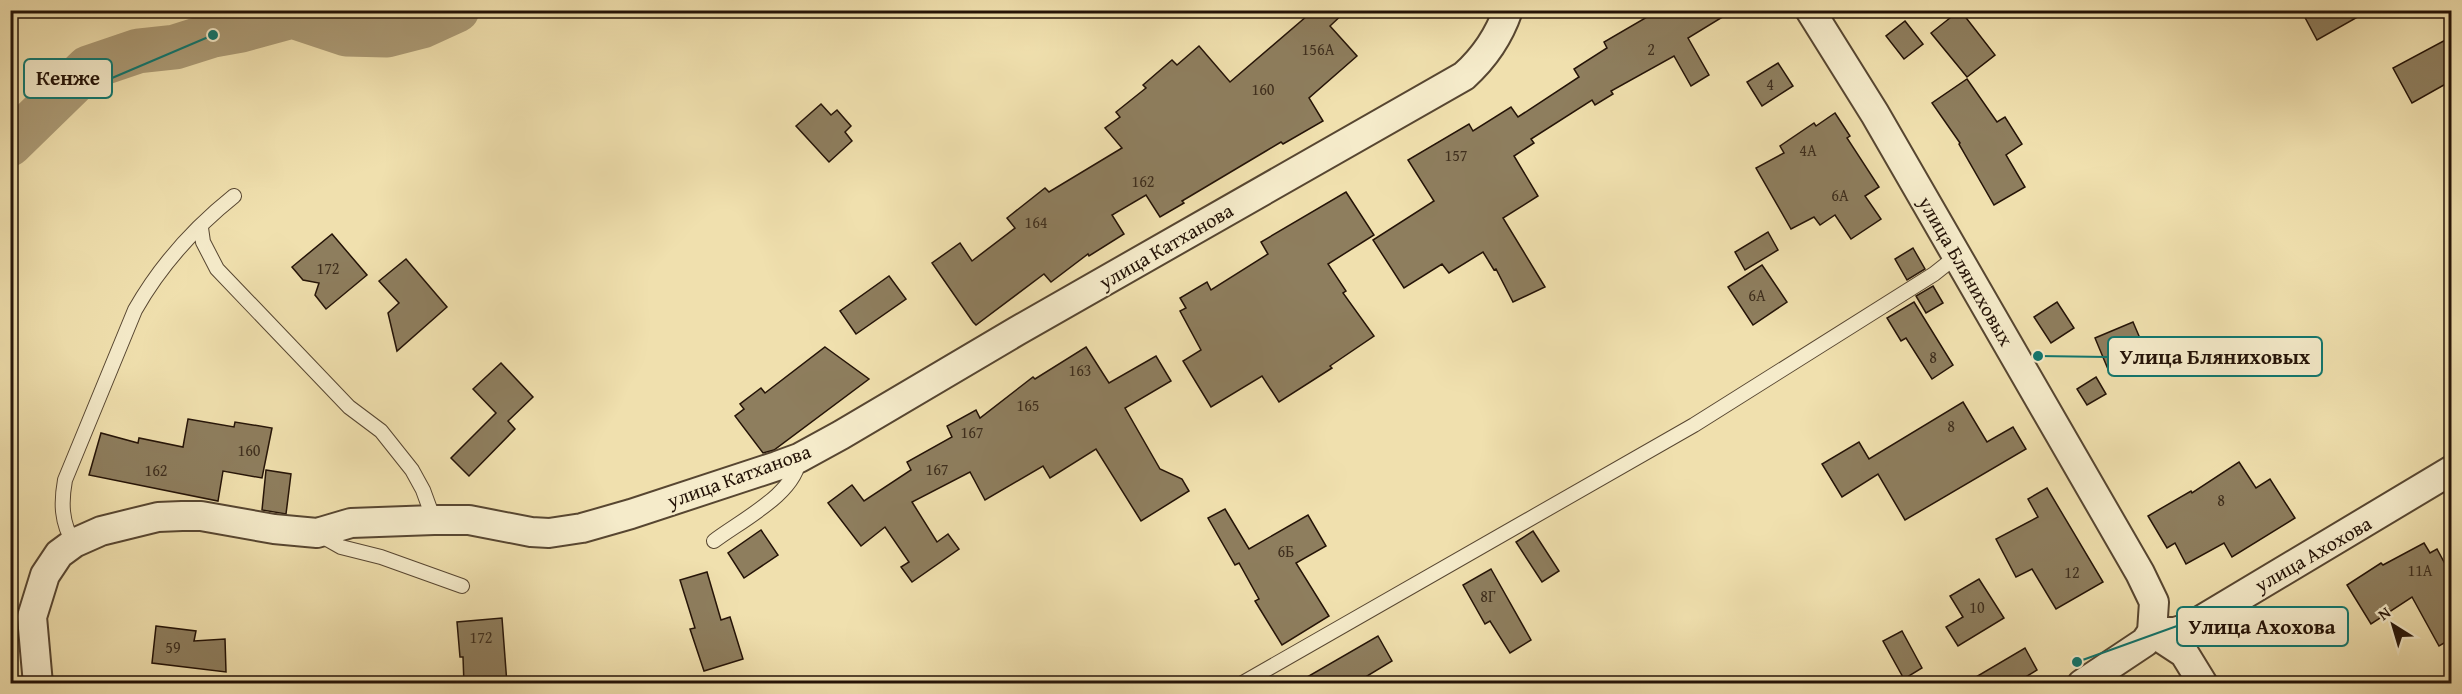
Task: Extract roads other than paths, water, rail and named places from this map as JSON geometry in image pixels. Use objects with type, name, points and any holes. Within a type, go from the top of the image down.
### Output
[{"type":"street","name":"улица Катханова","points":[[38,684],[32,617],[45,575],[59,554],[74,543],[122,524],[159,517],[182,516],[201,516],[274,530],[317,533],[351,523],[434,519],[469,520],[531,532],[549,533],[582,528],[631,514],[799,458],[1464,76],[1482,59],[1499,31],[1508,10]]},
{"type":"street","name":"улица Бляниховых","points":[[1810,10],[1875,114],[1958,255],[2140,573],[2154,602],[2152,632]]},
{"type":"street","name":"улица Ахохова","points":[[2152,632],[2175,632],[2188,628],[2451,470]]},
{"type":"street","points":[[2082,684],[2135,650],[2152,632],[2184,653],[2204,684]]},
{"type":"lane","points":[[74,543],[64,520],[62,497],[72,459],[135,310],[167,262],[215,211],[234,196]]},
{"type":"lane","points":[[201,228],[203,243],[217,269],[349,407],[381,431],[401,455],[423,490],[434,519]]},
{"type":"lane","points":[[1242,684],[1694,425],[1934,274],[1958,255]]},
{"type":"lane","points":[[714,541],[783,492],[798,469],[799,458]]},
{"type":"lane","points":[[317,533],[341,548],[381,557],[462,586]]},
{"type":"waterway","points":[[10,144],[88,68],[138,51],[175,47],[213,35],[292,16],[346,34],[387,35],[422,26],[457,10]]},
{"type":"place","name":"Кенже","points":[[213,35]]},
{"type":"place","name":"Улица Бляниховых","points":[[2038,356]]},
{"type":"place","name":"Улица Ахохова","points":[[2077,662]]}]
